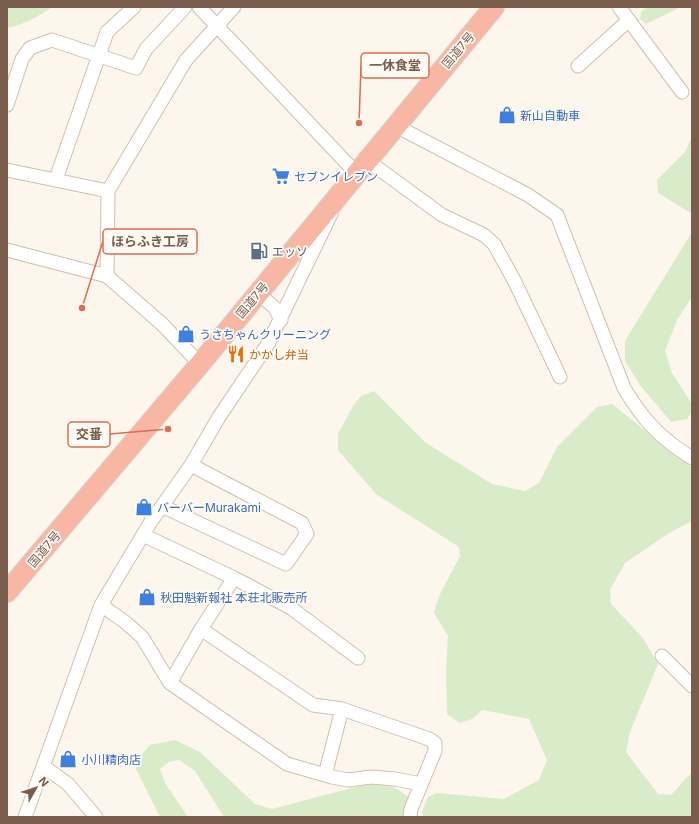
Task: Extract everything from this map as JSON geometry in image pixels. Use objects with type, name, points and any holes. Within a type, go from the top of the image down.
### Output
[{"type":"highway","name":"国道7号","points":[[9,586],[200,364],[494,7]]},
{"type":"street","points":[[56,179],[98,54],[107,32],[134,7]]},
{"type":"street","points":[[7,105],[22,59],[30,48],[52,40],[98,54],[136,68],[146,48],[185,7]]},
{"type":"street","points":[[198,7],[362,167],[442,215],[484,235],[494,244],[515,282],[560,377]]},
{"type":"street","points":[[107,276],[108,191],[186,60],[234,7]]},
{"type":"street","points":[[619,7],[682,92]]},
{"type":"street","points":[[578,66],[629,20]]},
{"type":"street","points":[[396,126],[528,195],[557,215],[624,388],[636,408],[652,428],[671,445],[692,458]]},
{"type":"street","points":[[7,170],[108,191]]},
{"type":"street","points":[[25,817],[101,605],[143,535],[191,465],[219,416],[268,344],[281,320],[342,191]]},
{"type":"street","points":[[7,250],[107,276],[162,324],[200,364]]},
{"type":"street","points":[[258,293],[275,308],[281,320]]},
{"type":"street","points":[[162,506],[286,564],[296,552],[307,534],[302,523],[191,465]]},
{"type":"street","points":[[143,535],[234,578],[291,608],[358,658]]},
{"type":"street","points":[[170,683],[201,629],[234,578]]},
{"type":"street","points":[[101,605],[125,622],[142,637],[170,683],[287,764],[348,780],[371,777],[394,779],[421,784]]},
{"type":"street","points":[[201,629],[313,705],[342,710],[429,739],[435,743],[435,751],[411,809],[410,817]]},
{"type":"street","points":[[662,656],[692,686]]},
{"type":"street","points":[[325,775],[342,710]]},
{"type":"street","points":[[43,766],[68,784],[96,817]]},
{"type":"green space","points":[[7,7],[52,7],[30,20],[7,28]]},
{"type":"green space","points":[[648,7],[681,7],[646,24],[640,19],[641,12]]},
{"type":"green space","points":[[692,137],[692,214],[658,193],[657,180],[685,152]]},
{"type":"green space","points":[[692,232],[692,297],[677,320],[665,351],[672,373],[692,404],[692,411],[687,419],[671,422],[640,385],[625,361],[625,341]]},
{"type":"green space","points":[[374,391],[426,443],[492,484],[525,491],[539,483],[557,447],[597,407],[612,404],[692,468],[692,521],[669,533],[625,563],[610,590],[611,604],[643,638],[658,664],[630,732],[626,752],[658,794],[671,795],[692,772],[692,817],[424,817],[422,812],[428,797],[437,793],[504,799],[539,780],[547,760],[529,719],[482,710],[472,719],[460,723],[447,714],[446,671],[448,636],[434,613],[439,596],[460,556],[459,547],[376,494],[338,450],[338,434],[353,406],[361,396]]},
{"type":"green space","points":[[175,740],[200,752],[255,804],[272,809],[367,784],[394,787],[409,797],[403,817],[224,817],[195,771],[179,760],[169,762],[160,769],[165,783],[188,817],[160,817],[136,769],[137,760],[150,745]]},
{"type":"place","name":"新山自動車","points":[[507,115]]},
{"type":"place","name":"一休食堂","points":[[359,123]]},
{"type":"place","name":"セブンイレブン","points":[[281,176]]},
{"type":"place","name":"エッソ","points":[[259,251]]},
{"type":"place","name":"ほらふき工房","points":[[82,308]]},
{"type":"place","name":"うさちゃんクリーニング","points":[[186,334]]},
{"type":"place","name":"かかし弁当","points":[[236,354]]},
{"type":"place","name":"交番","points":[[168,429]]},
{"type":"place","name":"バーバーMurakami","points":[[144,507]]},
{"type":"place","name":"秋田魁新報社 本荘北販売所","points":[[147,597]]},
{"type":"place","name":"小川精肉店","points":[[68,759]]}]
